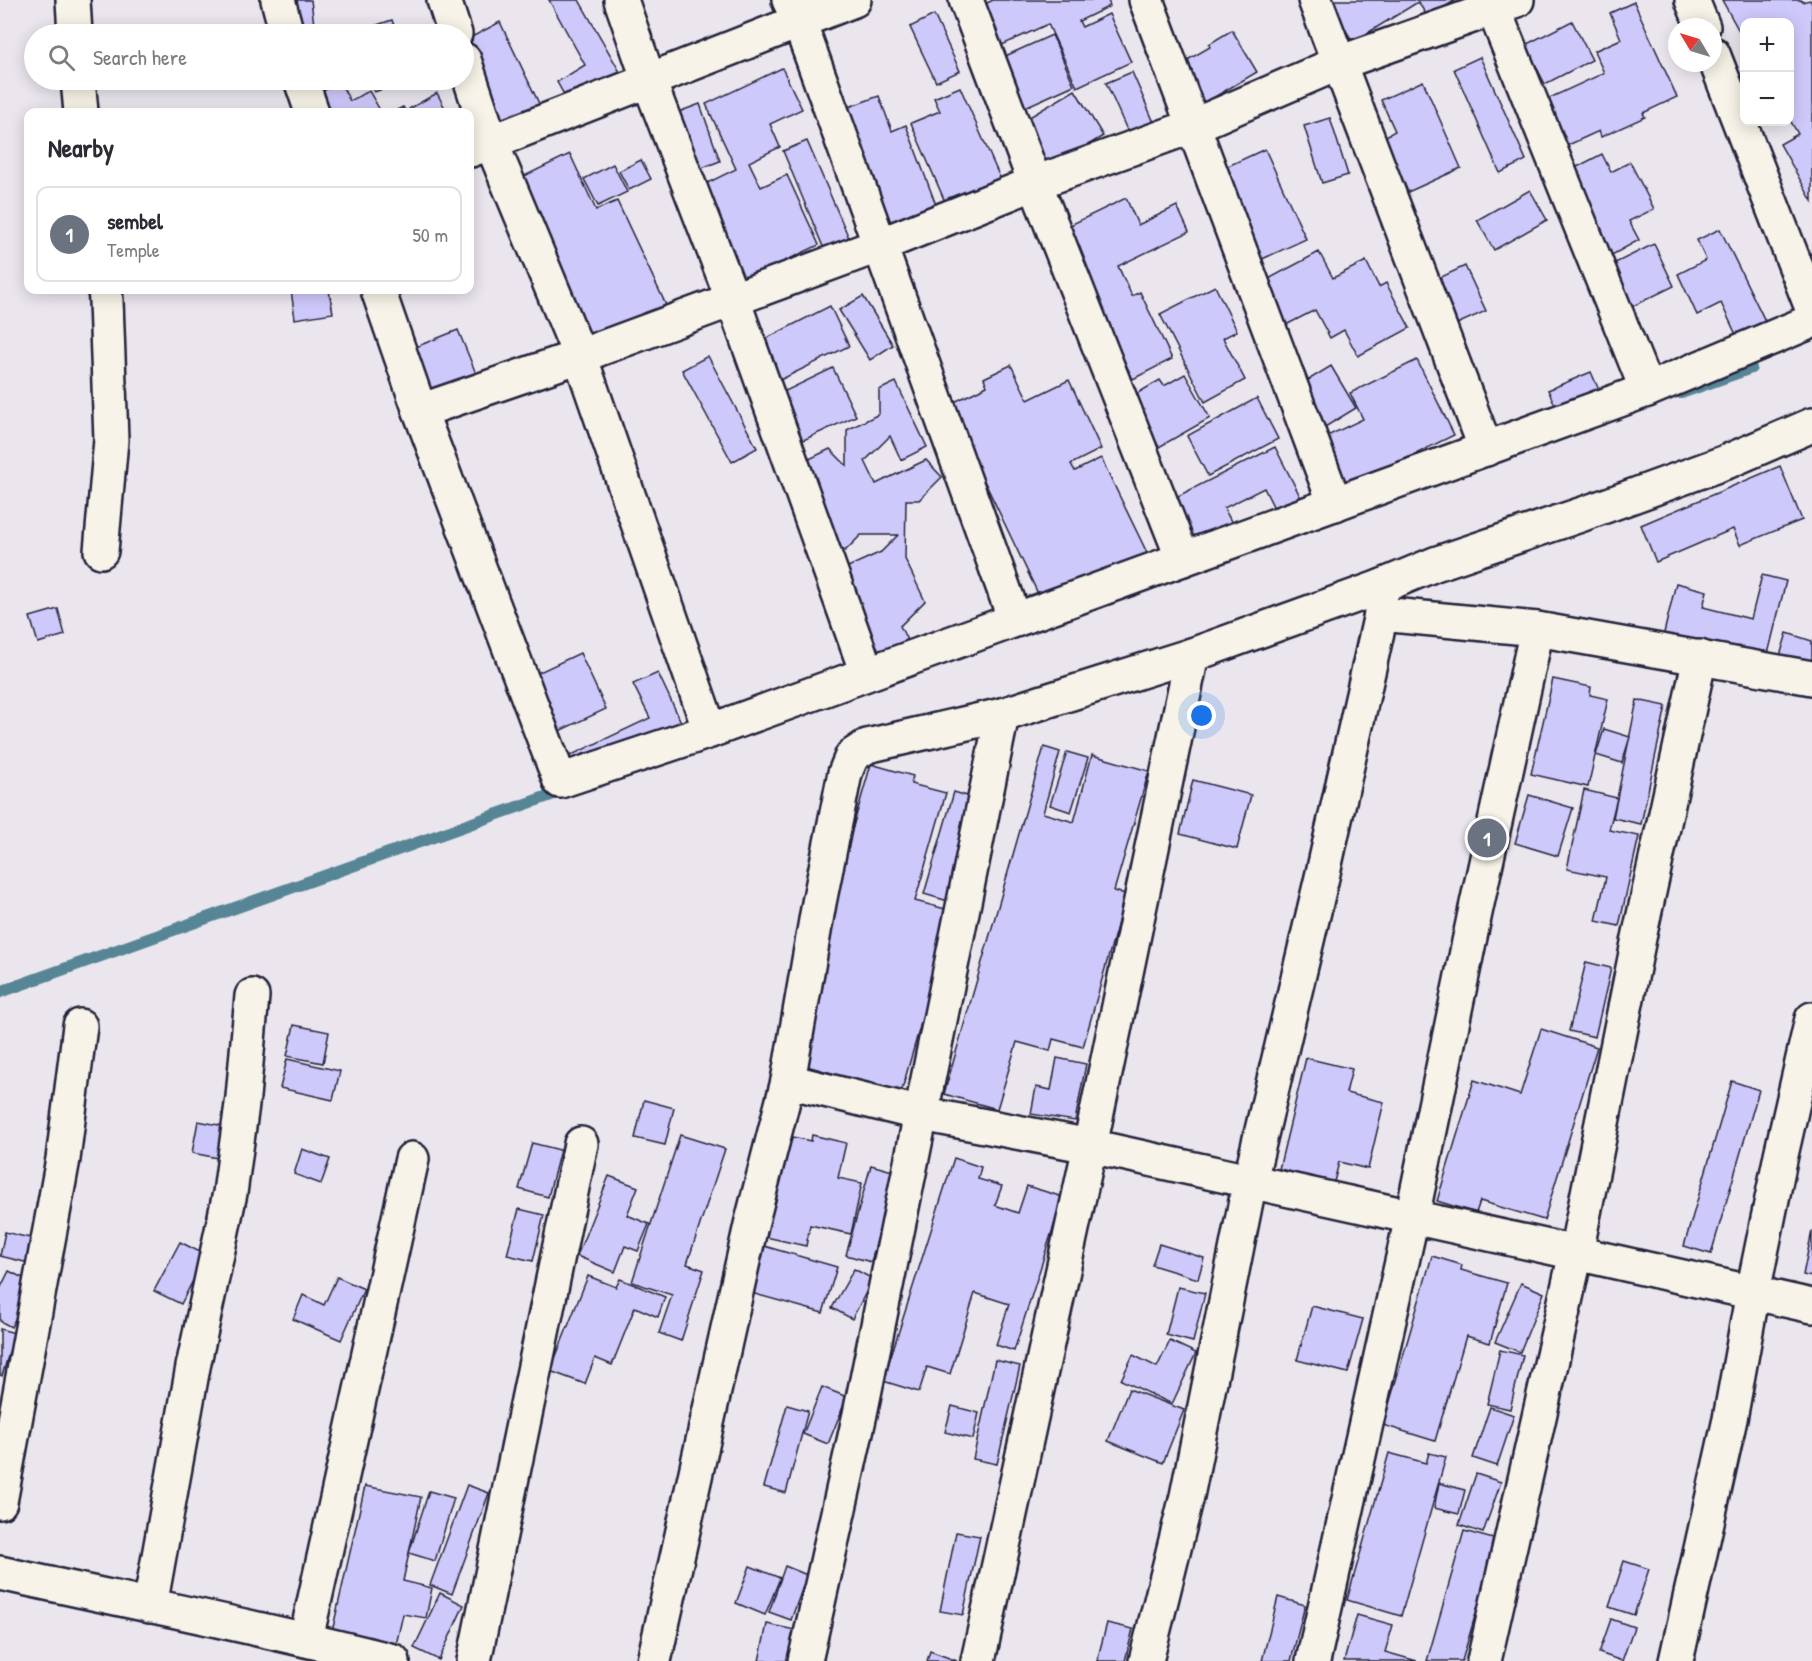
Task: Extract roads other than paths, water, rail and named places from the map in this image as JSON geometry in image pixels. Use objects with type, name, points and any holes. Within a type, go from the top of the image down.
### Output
[{"type":"street","points":[[73,0],[74,24]]},
{"type":"street","points":[[278,0],[284,24]]},
{"type":"street","points":[[444,0],[452,24]]},
{"type":"street","points":[[621,0],[649,81],[733,300],[867,673]]},
{"type":"street","points":[[480,147],[649,81],[794,10],[854,0]]},
{"type":"street","points":[[966,0],[1035,183],[1183,559]]},
{"type":"street","points":[[1146,0],[1335,504]]},
{"type":"street","points":[[1315,0],[1486,448]]},
{"type":"street","points":[[1692,0],[1699,18]]},
{"type":"street","points":[[420,411],[579,356],[880,245],[1035,183],[1193,126],[1339,63],[1500,3],[1647,390]]},
{"type":"street","points":[[794,10],[1016,620]]},
{"type":"street","points":[[1720,72],[1812,308]]},
{"type":"street","points":[[79,90],[81,108]]},
{"type":"street","points":[[304,90],[310,108]]},
{"type":"street","points":[[470,90],[473,108]]},
{"type":"street","points":[[474,114],[480,147],[579,356],[710,731]]},
{"type":"street","points":[[101,551],[111,440],[105,294]]},
{"type":"street","points":[[379,294],[420,411],[560,781],[710,731],[1647,390],[1812,321]]},
{"type":"street","points":[[654,1661],[751,1225],[788,1081],[819,903],[846,773],[852,756],[867,746],[1002,715],[1192,655],[1381,600],[1435,564],[1726,462],[1812,426]]},
{"type":"street","points":[[1381,600],[1812,678]]},
{"type":"street","points":[[1146,1661],[1187,1496],[1250,1181],[1323,873],[1381,600]]},
{"type":"street","points":[[1313,1661],[1412,1217],[1536,629]]},
{"type":"street","points":[[978,1661],[1090,1146],[1192,655]]},
{"type":"street","points":[[1484,1661],[1576,1252],[1639,938],[1700,657]]},
{"type":"street","points":[[805,1661],[860,1414],[1002,715]]},
{"type":"street","points":[[150,1606],[193,1367],[230,1193],[243,1096],[252,996]]},
{"type":"street","points":[[1676,1661],[1730,1419],[1781,1155],[1812,1019]]},
{"type":"street","points":[[0,1502],[63,1159],[80,1026]]},
{"type":"street","points":[[788,1081],[922,1114],[1090,1146],[1812,1306]]},
{"type":"street","points":[[474,1661],[581,1144]]},
{"type":"street","points":[[306,1639],[412,1159]]},
{"type":"street","points":[[0,1573],[306,1639],[393,1661]]},
{"type":"waterway","points":[[1681,393],[1751,368]]},
{"type":"waterway","points":[[0,992],[565,790]]},
{"type":"place","name":"sembel","points":[[1487,838]]}]
